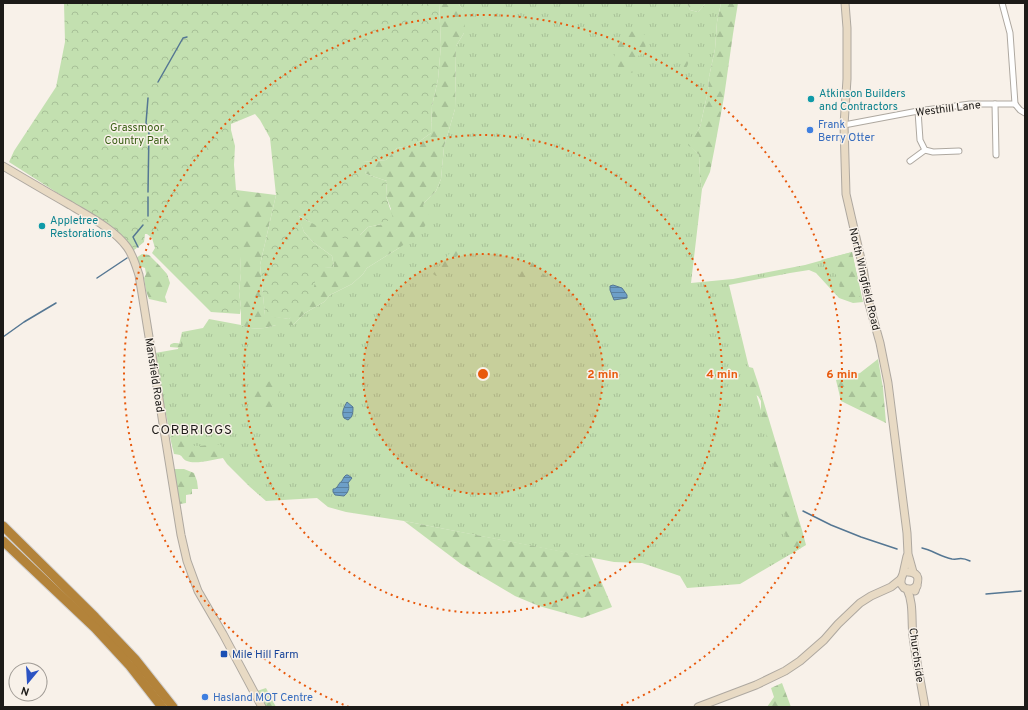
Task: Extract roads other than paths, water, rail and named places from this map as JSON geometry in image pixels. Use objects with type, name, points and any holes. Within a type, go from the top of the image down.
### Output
[{"type":"highway","points":[[3,526],[95,616],[135,660],[173,707]]},
{"type":"highway","points":[[3,540],[95,628],[130,666],[162,707]]},
{"type":"main road","name":"North Wingfield Road","points":[[845,3],[847,28],[847,79],[844,125],[846,194],[863,268],[868,300],[880,343],[888,383],[907,533],[908,554],[913,572]]},
{"type":"main road","name":"Mansfield Road","points":[[3,166],[111,231],[128,248],[132,256],[139,275],[178,521],[187,561],[198,591],[262,707]]},
{"type":"main road","name":"North Wingfield Road","points":[[902,577],[908,554]]},
{"type":"main road","points":[[698,707],[756,685],[786,671],[824,640],[860,603],[891,587],[908,572],[913,572],[918,578],[917,586],[912,589],[891,587]]},
{"type":"main road","points":[[902,577],[901,584],[905,588]]},
{"type":"main road","name":"Churchside","points":[[911,602],[917,586]]},
{"type":"main road","name":"Churchside","points":[[905,588],[911,602],[912,633],[915,656],[925,707]]},
{"type":"street","points":[[1002,3],[1010,33],[1015,104],[1025,113]]},
{"type":"street","name":"Westhill Lane","points":[[844,125],[918,111],[970,104],[1015,104]]},
{"type":"street","points":[[994,104],[996,155]]},
{"type":"street","points":[[918,111],[920,140],[925,150],[933,152],[959,151]]},
{"type":"street","points":[[910,161],[925,150]]},
{"type":"water","points":[[613,285],[622,288],[627,295],[627,298],[614,300],[610,290],[610,286]]},
{"type":"water","points":[[347,402],[353,407],[352,416],[348,420],[344,418],[343,414]]},
{"type":"water","points":[[346,475],[352,478],[348,483],[348,492],[344,496],[335,495],[333,489],[337,487]]},
{"type":"waterway","points":[[158,82],[183,38],[187,37]]},
{"type":"waterway","points":[[148,98],[146,123],[149,129],[148,192]]},
{"type":"waterway","points":[[148,197],[148,216]]},
{"type":"waterway","points":[[138,247],[133,237],[143,225]]},
{"type":"waterway","points":[[97,278],[127,258]]},
{"type":"waterway","points":[[3,337],[24,322],[56,303]]},
{"type":"waterway","points":[[803,511],[831,525],[897,549]]},
{"type":"waterway","points":[[922,548],[948,558],[962,558],[970,561]]},
{"type":"waterway","points":[[986,594],[1021,591]]},
{"type":"place","name":"Atkinson Builders and Contractors","points":[[811,99]]},
{"type":"place","name":"Frank Berry Otter","points":[[810,130]]},
{"type":"place","name":"Appletree Restorations","points":[[42,226]]},
{"type":"place","name":"Mile Hill Farm","points":[[224,654]]},
{"type":"place","name":"Hasland MOT Centre","points":[[205,697]]},
{"type":"district","name":"CORBRIGGS","points":[[192,429]]},
{"type":"park label","name":"Grassmoor Country Park","points":[[137,133]]}]
